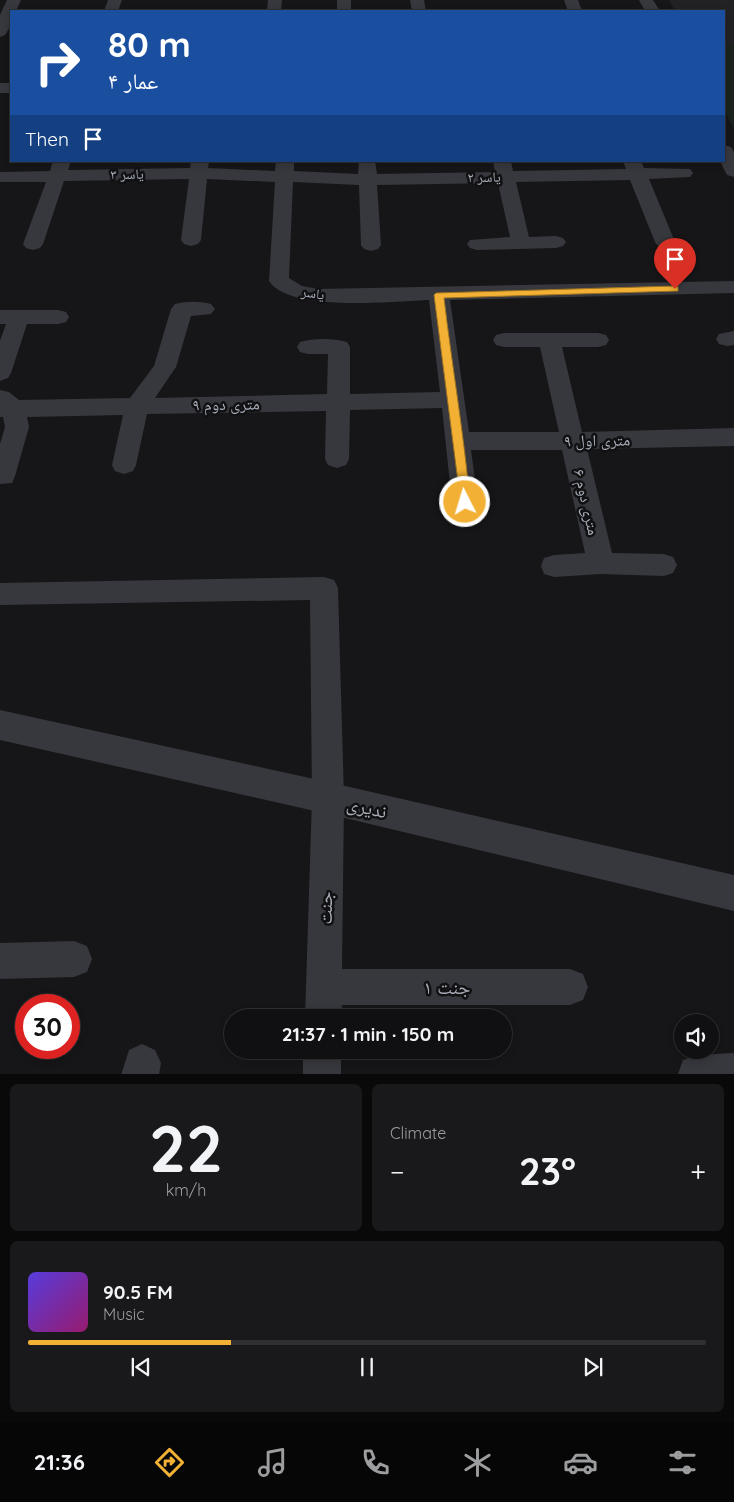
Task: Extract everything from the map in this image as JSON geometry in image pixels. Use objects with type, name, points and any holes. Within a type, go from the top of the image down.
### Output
[{"type":"street","points":[[0,32],[14,0]]},
{"type":"street","points":[[725,153],[734,171]]},
{"type":"street","points":[[191,240],[200,167]]},
{"type":"street","points":[[635,167],[665,242]]},
{"type":"street","name":"یاسر ۲","points":[[285,168],[367,170],[635,167],[684,173]]},
{"type":"street","points":[[33,244],[60,168]]},
{"type":"street","name":"یاسر ۳","points":[[0,176],[60,168],[285,168]]},
{"type":"street","name":"یاسر","points":[[285,168],[279,281],[294,291],[318,296],[439,295]]},
{"type":"street","points":[[504,169],[521,243]]},
{"type":"street","points":[[367,170],[372,245]]},
{"type":"street","points":[[477,244],[556,242]]},
{"type":"street","points":[[465,502],[459,440],[451,400],[439,295],[734,288]]},
{"type":"street","points":[[124,465],[137,406],[165,367],[182,309],[204,308]]},
{"type":"street","points":[[0,373],[9,317],[58,316]]},
{"type":"street","points":[[504,340],[598,340]]},
{"type":"street","name":"۶ متری دوم","points":[[549,340],[601,563]]},
{"type":"street","points":[[308,347],[339,347],[337,459]]},
{"type":"street","name":"۹ متری دوم","points":[[4,405],[137,406],[451,400]]},
{"type":"street","points":[[3,476],[17,427],[4,405]]},
{"type":"street","name":"۹ متری اول","points":[[459,440],[573,441],[734,437]]},
{"type":"street","points":[[554,566],[601,563],[664,565]]},
{"type":"street","name":"جنت","points":[[0,594],[324,588],[328,798],[323,1002]]},
{"type":"street","name":"ندیری","points":[[0,725],[328,798],[734,893]]},
{"type":"street","points":[[0,961],[74,958]]},
{"type":"street","name":"جنت ۱","points":[[323,1002],[570,987]]},
{"type":"street","points":[[322,1059],[322,1074]]},
{"type":"street","points":[[697,1074],[734,1072]]},
{"type":"shaded area","points":[[669,0],[734,0],[734,44],[725,44],[725,10],[674,10]]},
{"type":"shaded area","points":[[725,44],[734,44],[734,129],[725,112]]},
{"type":"route","points":[[465,502],[459,440],[451,400],[439,295],[675,289]]}]
